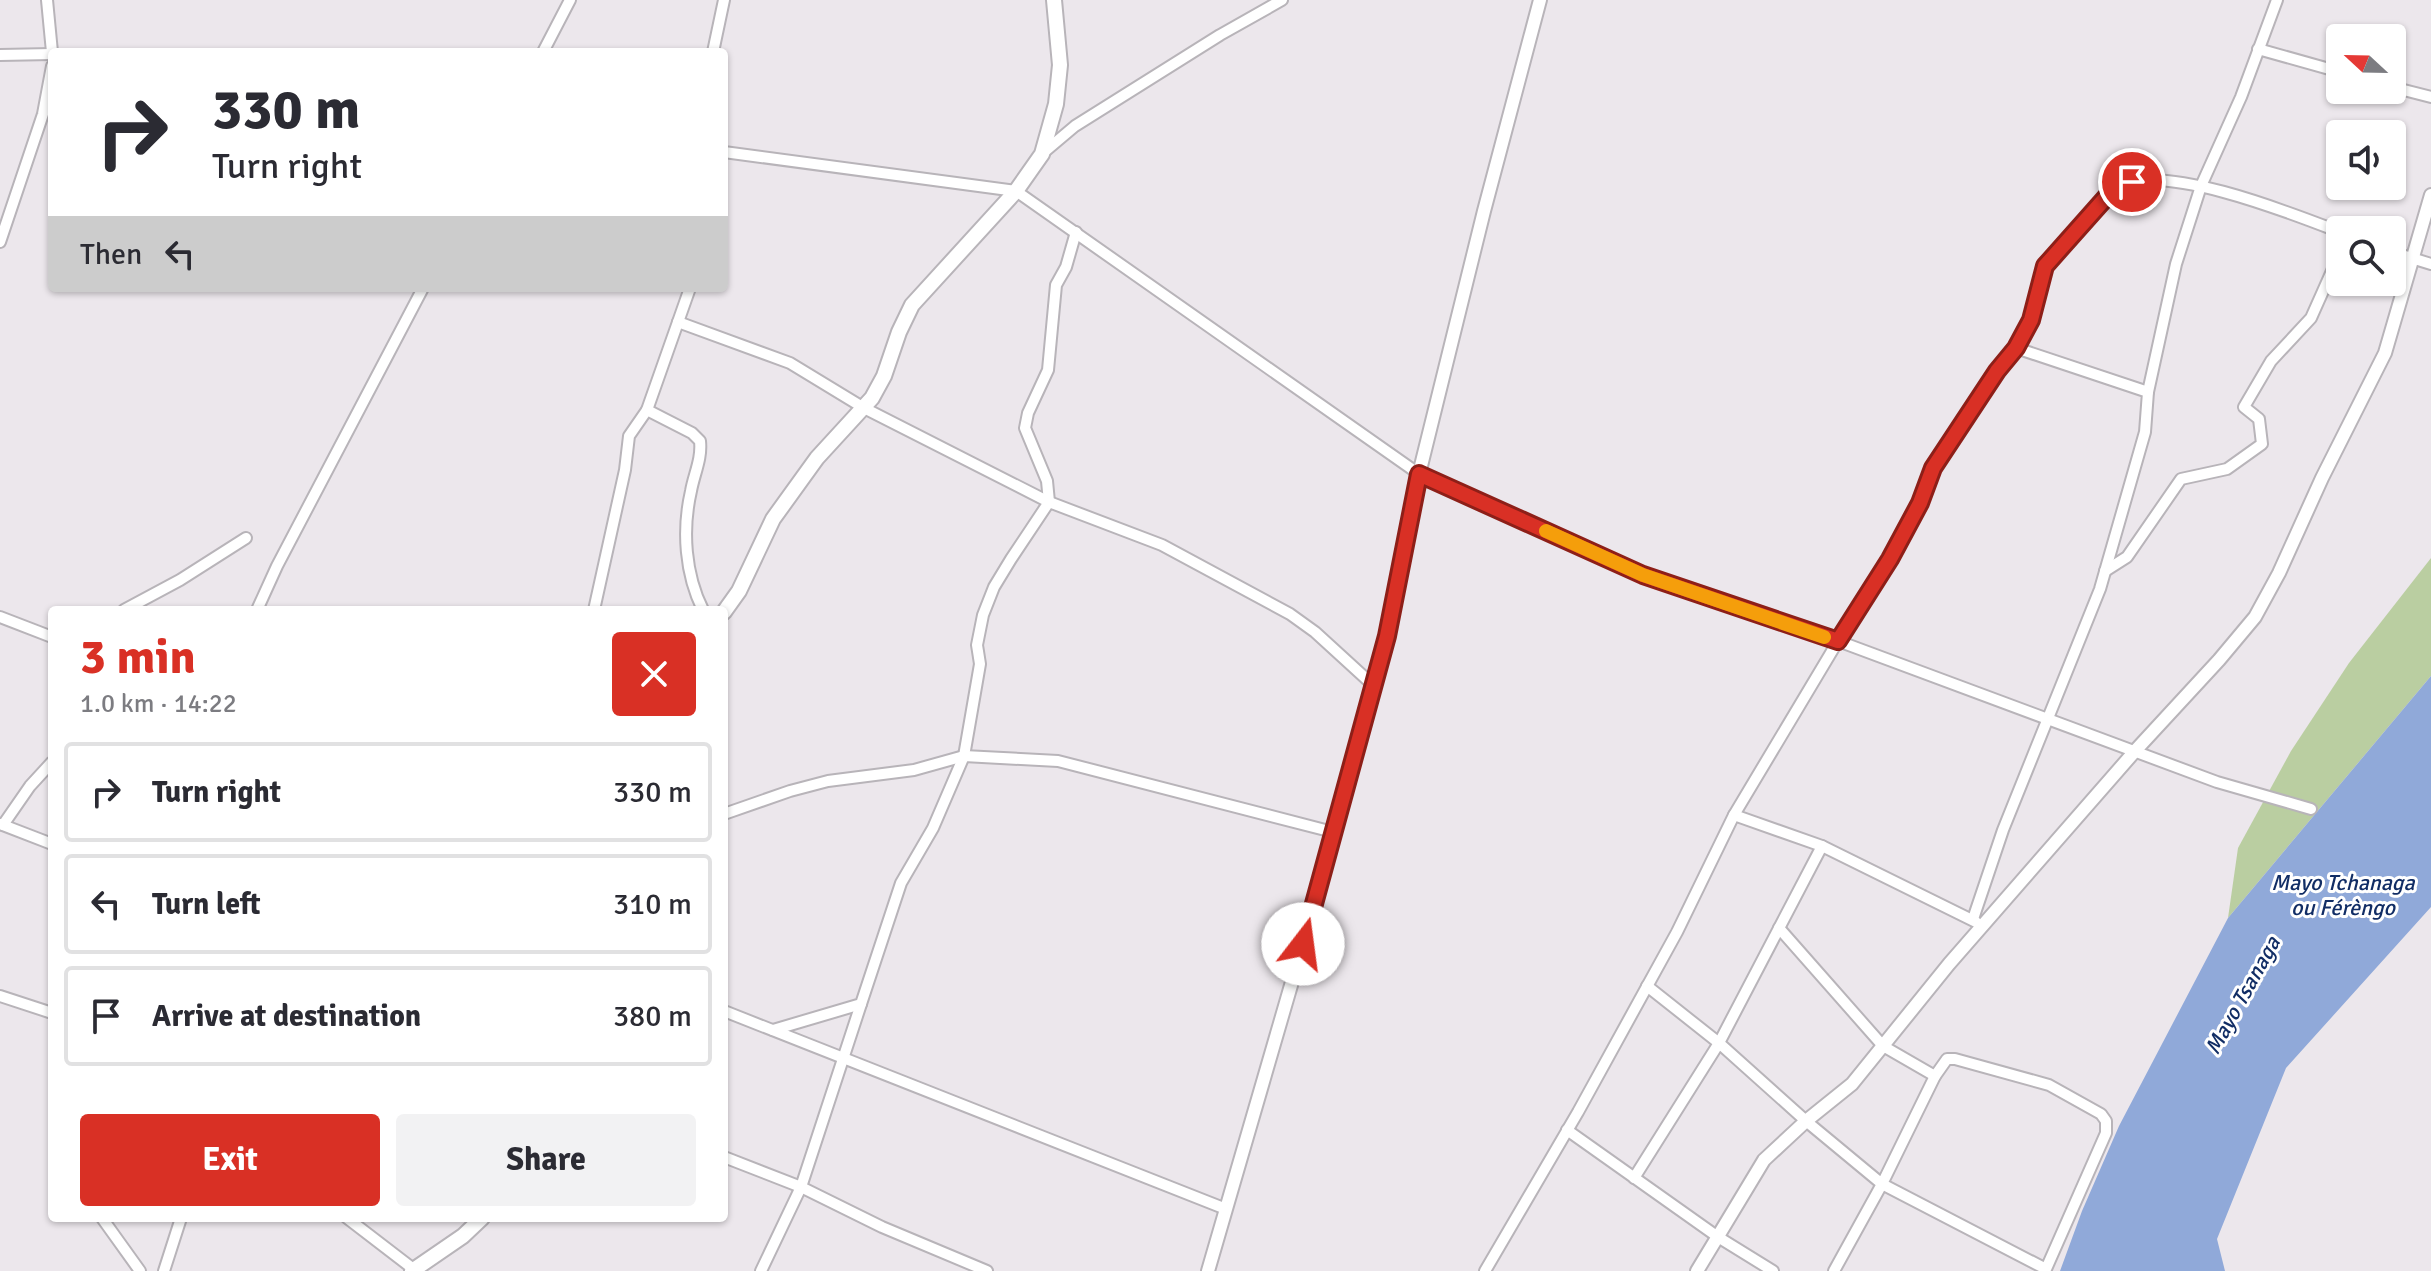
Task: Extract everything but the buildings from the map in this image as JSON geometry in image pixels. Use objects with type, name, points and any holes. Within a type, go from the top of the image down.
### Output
[{"type":"main road","points":[[728,606],[739,591],[773,519],[817,458],[864,408],[884,376],[912,305],[1016,191],[1042,154],[1056,104],[1060,65],[1054,0]]},
{"type":"main road","points":[[415,1271],[478,1222]]},
{"type":"street","points":[[47,0],[52,48]]},
{"type":"street","points":[[545,48],[570,0]]},
{"type":"street","points":[[714,48],[724,0]]},
{"type":"street","points":[[1042,154],[1075,126],[1282,0]]},
{"type":"street","points":[[1208,1271],[1387,636],[1419,474],[1540,0]]},
{"type":"street","points":[[1977,923],[2003,830],[2049,720],[2105,571],[2145,432],[2148,392],[2176,264],[2201,186],[2241,97],[2277,0]]},
{"type":"street","points":[[2258,49],[2326,68]]},
{"type":"street","points":[[0,55],[48,53]]},
{"type":"street","points":[[0,242],[43,114],[48,87]]},
{"type":"street","points":[[2406,91],[2431,97]]},
{"type":"street","points":[[728,153],[1016,191],[1419,474],[1643,575],[1838,641],[2242,790],[2311,809]]},
{"type":"street","points":[[1485,1271],[1647,986],[1734,815],[1890,559],[1920,503],[1933,468],[1997,371],[2016,348],[2031,320],[2045,266],[2109,194],[2132,182],[2201,186],[2326,227]]},
{"type":"street","points":[[1697,1271],[1764,1160],[1846,1090],[1977,923],[2219,660],[2265,601],[2385,353],[2431,195]]},
{"type":"street","points":[[761,1271],[801,1187],[901,883],[933,828],[964,756],[980,664],[977,645],[983,615],[1011,559],[1049,502],[1047,481],[1025,428],[1028,413],[1048,370],[1056,285],[1066,267],[1076,232]]},
{"type":"street","points":[[2406,257],[2431,264]]},
{"type":"street","points":[[2105,571],[2127,557],[2181,479],[2227,469],[2262,444],[2259,419],[2244,407],[2271,361],[2311,318],[2326,284]]},
{"type":"street","points":[[259,606],[421,292]]},
{"type":"street","points":[[595,606],[625,470],[629,436],[647,410],[689,292]]},
{"type":"street","points":[[678,322],[790,363],[864,408],[1049,502],[1162,545],[1290,614],[1315,632],[1373,685]]},
{"type":"street","points":[[2016,348],[2148,392]]},
{"type":"street","points":[[647,410],[692,433],[700,441],[702,453],[687,509],[687,538],[689,568],[701,606]]},
{"type":"street","points":[[131,606],[180,580],[246,538]]},
{"type":"street","points":[[0,617],[48,635]]},
{"type":"street","points":[[728,813],[828,781],[914,770],[964,756],[1058,761],[1333,832]]},
{"type":"street","points":[[48,766],[2,824],[48,842]]},
{"type":"street","points":[[1734,815],[1822,846],[1977,923]]},
{"type":"street","points":[[1634,1178],[1719,1043],[1822,846]]},
{"type":"street","points":[[1779,928],[1883,1046],[1935,1076]]},
{"type":"street","points":[[1647,986],[1719,1043],[1882,1184],[2046,1270],[2106,1133],[2106,1121],[2101,1114],[2049,1085],[1947,1059],[1935,1076],[1882,1184],[1834,1271]]},
{"type":"street","points":[[0,996],[48,1012]]},
{"type":"street","points":[[773,1030],[861,1004]]},
{"type":"street","points":[[728,1013],[1226,1209]]},
{"type":"street","points":[[1567,1130],[1718,1237],[1773,1271]]},
{"type":"street","points":[[728,1159],[801,1187],[882,1227],[987,1271]]},
{"type":"street","points":[[105,1222],[140,1271]]},
{"type":"street","points":[[164,1271],[180,1222]]},
{"type":"street","points":[[352,1222],[415,1271]]},
{"type":"green space","points":[[2431,558],[2431,676],[2228,918],[2238,848],[2291,751],[2349,663]]},
{"type":"water","name":"Mayo Tchanaga ou Férèngo","points":[[2431,676],[2431,907],[2286,1068],[2217,1239],[2225,1271],[2060,1271],[2119,1126],[2228,918]]},
{"type":"slow traffic","points":[[1546,531],[1643,575],[1824,637]]},
{"type":"route","points":[[1303,944],[1387,636],[1419,474],[1643,575],[1838,641],[1890,559],[1920,503],[1933,468],[1997,371],[2016,348],[2031,320],[2045,266],[2109,194],[2132,182]]},
{"type":"water label","name":"Mayo Tsanaga","points":[[2242,995]]}]
